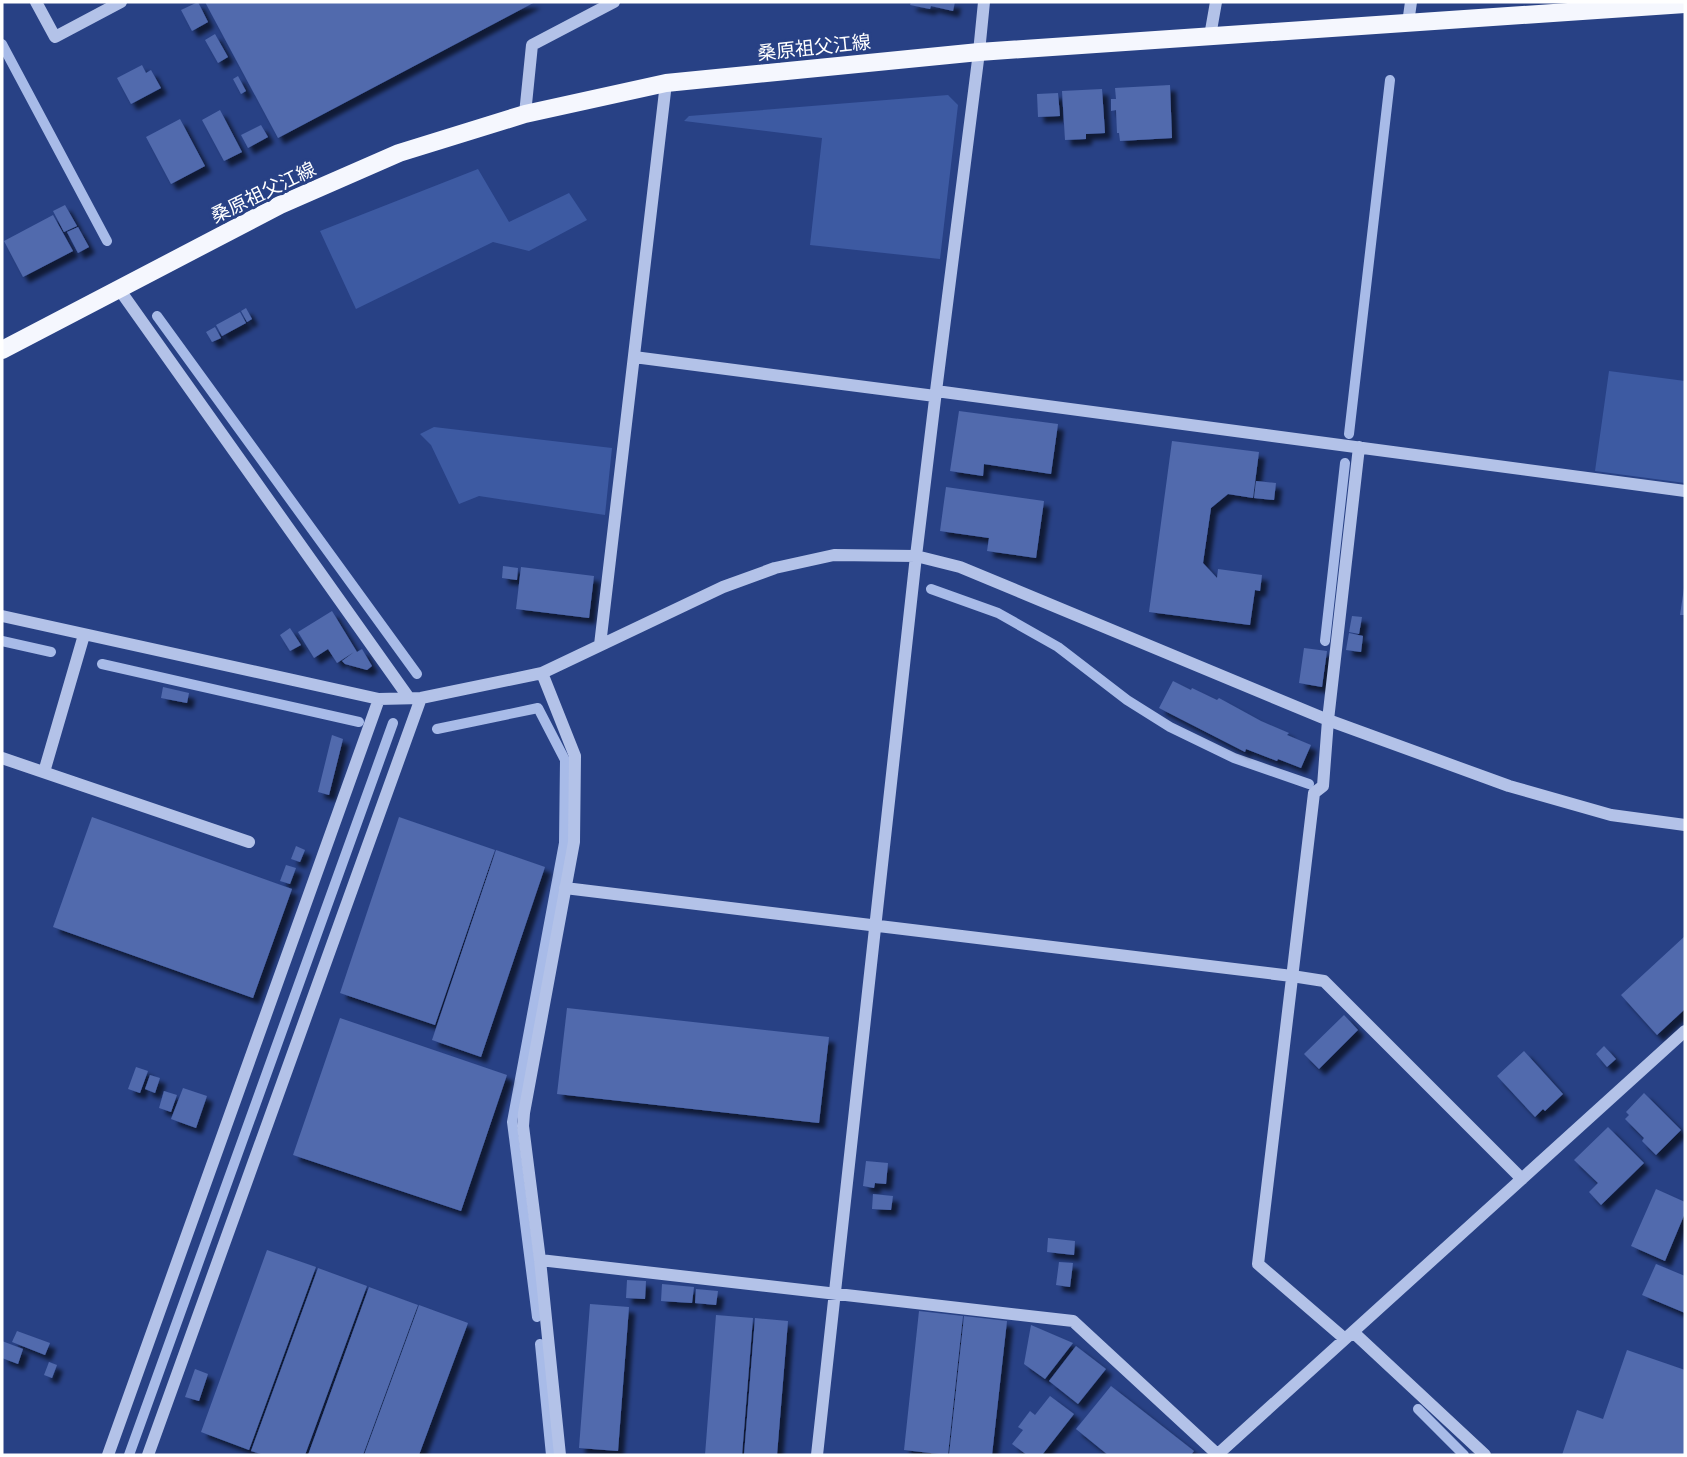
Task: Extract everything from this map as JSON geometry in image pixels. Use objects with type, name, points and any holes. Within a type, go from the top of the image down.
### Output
[{"type":"main road","name":"桑原祖父江線","points":[[2,350],[280,205],[400,153],[525,114],[666,83],[979,52],[1685,4]]},
{"type":"street","points":[[36,2],[55,37],[121,2]]},
{"type":"street","points":[[525,114],[532,45],[614,2]]},
{"type":"street","points":[[817,1455],[916,556],[984,2]]},
{"type":"street","points":[[1210,36],[1216,2]]},
{"type":"street","points":[[1408,23],[1411,2]]},
{"type":"street","points":[[600,645],[666,83]]},
{"type":"street","points":[[119,289],[415,698]]},
{"type":"street","points":[[634,357],[1359,447],[1685,492]]},
{"type":"street","points":[[1359,447],[1323,786],[1314,793],[1258,1264],[1349,1336],[1485,1455]]},
{"type":"street","points":[[2,616],[379,699],[415,698],[542,673],[723,587],[775,568],[834,555],[916,556],[960,567],[1328,720],[1508,786],[1611,815],[1685,825]]},
{"type":"street","points":[[44,772],[84,635]]},
{"type":"street","points":[[542,673],[575,756],[574,842],[523,1126],[560,1455]]},
{"type":"street","points":[[148,1455],[415,698]]},
{"type":"street","points":[[108,1455],[379,699]]},
{"type":"street","points":[[2,758],[248,842]]},
{"type":"street","points":[[565,888],[1324,981],[1522,1179]]},
{"type":"street","points":[[540,1260],[1073,1321],[1218,1455],[1685,1031]]},
{"type":"shaded area","points":[[948,95],[958,105],[940,259],[810,245],[822,138],[684,121],[689,116]]},
{"type":"shaded area","points":[[478,169],[509,222],[569,193],[587,220],[529,251],[493,242],[356,309],[320,231]]},
{"type":"shaded area","points":[[1609,371],[1685,381],[1685,483],[1595,471]]},
{"type":"shaded area","points":[[434,427],[612,448],[605,515],[479,496],[459,504],[431,445],[420,434]]},
{"type":"building","points":[[198,2],[208,22],[192,31],[181,10]]},
{"type":"building","points":[[205,2],[535,2],[278,138]]},
{"type":"building","points":[[911,2],[955,2],[953,11],[910,5]]},
{"type":"building","points":[[215,34],[228,57],[218,63],[205,40]]},
{"type":"building","points":[[142,65],[146,73],[151,70],[161,88],[131,104],[117,78]]},
{"type":"building","points":[[238,76],[246,91],[241,94],[233,79]]},
{"type":"building","points":[[1170,85],[1172,138],[1120,141],[1116,110],[1111,111],[1111,99],[1116,99],[1115,88]]},
{"type":"building","points":[[1102,89],[1105,133],[1086,134],[1086,139],[1065,140],[1062,91]]},
{"type":"building","points":[[1058,93],[1060,116],[1038,117],[1037,94]]},
{"type":"building","points":[[220,110],[242,152],[224,161],[202,120]]},
{"type":"building","points":[[180,119],[205,166],[171,184],[146,137]]},
{"type":"building","points":[[261,125],[268,137],[248,148],[241,135]]},
{"type":"building","points":[[65,205],[77,226],[64,232],[53,211]]},
{"type":"building","points":[[53,215],[73,251],[23,277],[4,241]]},
{"type":"building","points":[[78,227],[89,247],[78,253],[67,232]]},
{"type":"building","points":[[246,308],[252,319],[247,322],[241,311]]},
{"type":"building","points":[[240,312],[246,323],[222,336],[216,325]]},
{"type":"building","points":[[215,327],[221,338],[212,342],[206,332]]},
{"type":"building","points":[[959,411],[1058,424],[1051,474],[984,464],[983,476],[950,471]]},
{"type":"building","points":[[1172,441],[1259,452],[1253,498],[1228,494],[1211,508],[1203,563],[1217,578],[1218,569],[1262,575],[1260,591],[1255,590],[1250,625],[1149,612]]},
{"type":"building","points":[[1256,481],[1276,483],[1274,500],[1254,498]]},
{"type":"building","points":[[946,487],[1044,501],[1036,558],[987,551],[989,538],[940,531]]},
{"type":"building","points":[[503,566],[518,568],[517,580],[502,578]]},
{"type":"building","points":[[521,567],[594,576],[589,618],[516,609]]},
{"type":"building","points":[[1684,588],[1685,615],[1680,615]]},
{"type":"building","points":[[332,611],[357,652],[362,649],[372,666],[367,670],[342,661],[354,652],[337,663],[328,649],[314,658],[298,632]]},
{"type":"building","points":[[1352,616],[1362,617],[1359,634],[1349,632]]},
{"type":"building","points":[[290,628],[301,645],[290,651],[280,635]]},
{"type":"building","points":[[1349,633],[1363,636],[1361,652],[1346,650]]},
{"type":"building","points":[[1304,648],[1327,651],[1322,687],[1299,683]]},
{"type":"building","points":[[1173,681],[1217,700],[1219,698],[1311,745],[1301,768],[1246,749],[1245,752],[1159,708]]},
{"type":"building","points":[[163,687],[189,693],[187,703],[161,698]]},
{"type":"building","points":[[332,735],[343,739],[329,795],[318,792]]},
{"type":"building","points":[[92,817],[292,889],[253,998],[53,927]]},
{"type":"building","points":[[399,817],[495,850],[435,1025],[340,993]]},
{"type":"building","points":[[296,846],[305,850],[300,862],[291,859]]},
{"type":"building","points":[[496,850],[545,867],[481,1057],[432,1040]]},
{"type":"building","points":[[286,865],[296,868],[290,884],[280,881]]},
{"type":"building","points":[[1685,936],[1685,1009],[1657,1035],[1621,995]]},
{"type":"building","points":[[567,1008],[829,1037],[819,1123],[557,1094]]},
{"type":"building","points":[[1344,1015],[1358,1030],[1319,1069],[1304,1054]]},
{"type":"building","points":[[340,1018],[507,1075],[461,1211],[293,1155]]},
{"type":"building","points":[[1604,1046],[1616,1059],[1607,1067],[1596,1054]]},
{"type":"building","points":[[1524,1051],[1563,1094],[1535,1117],[1497,1076]]},
{"type":"building","points":[[136,1067],[148,1071],[140,1093],[128,1089]]},
{"type":"building","points":[[150,1075],[160,1078],[155,1093],[145,1089]]},
{"type":"building","points":[[183,1088],[207,1096],[196,1128],[171,1119]]},
{"type":"building","points":[[164,1091],[177,1095],[171,1112],[159,1108]]},
{"type":"building","points":[[1644,1093],[1681,1130],[1656,1155],[1625,1119],[1629,1115],[1626,1112]]},
{"type":"building","points":[[1608,1127],[1644,1163],[1601,1205],[1589,1192],[1598,1183],[1574,1160]]},
{"type":"building","points":[[866,1161],[888,1163],[886,1184],[875,1183],[874,1188],[863,1186]]},
{"type":"building","points":[[1656,1189],[1685,1202],[1685,1213],[1665,1261],[1631,1246]]},
{"type":"building","points":[[873,1194],[893,1196],[891,1210],[872,1209]]},
{"type":"building","points":[[1048,1238],[1075,1241],[1074,1255],[1047,1252]]},
{"type":"building","points":[[267,1250],[316,1267],[249,1450],[201,1432]]},
{"type":"building","points":[[1059,1262],[1073,1263],[1070,1287],[1056,1285]]},
{"type":"building","points":[[1656,1264],[1685,1276],[1685,1313],[1642,1295]]},
{"type":"building","points":[[318,1268],[367,1286],[305,1455],[264,1455],[251,1451]]},
{"type":"building","points":[[627,1280],[646,1281],[645,1299],[626,1298]]},
{"type":"building","points":[[662,1284],[694,1287],[692,1303],[661,1301]]},
{"type":"building","points":[[369,1287],[418,1305],[363,1455],[308,1455]]},
{"type":"building","points":[[696,1289],[718,1291],[716,1305],[695,1303]]},
{"type":"building","points":[[590,1304],[629,1307],[618,1451],[579,1448]]},
{"type":"building","points":[[419,1305],[468,1323],[419,1455],[364,1455]]},
{"type":"building","points":[[919,1311],[963,1316],[948,1455],[904,1450]]},
{"type":"building","points":[[716,1315],[753,1318],[742,1455],[705,1455]]},
{"type":"building","points":[[964,1316],[1007,1321],[992,1455],[949,1455]]},
{"type":"building","points":[[755,1318],[788,1321],[777,1455],[744,1455]]},
{"type":"building","points":[[1031,1325],[1073,1343],[1045,1379],[1024,1364]]},
{"type":"building","points":[[17,1331],[50,1343],[45,1355],[12,1342]]},
{"type":"building","points":[[2,1341],[23,1349],[18,1364],[2,1358]]},
{"type":"building","points":[[1076,1346],[1106,1369],[1078,1404],[1049,1381]]},
{"type":"building","points":[[1627,1350],[1685,1370],[1685,1455],[1562,1455],[1577,1410],[1603,1419]]},
{"type":"building","points":[[49,1362],[57,1365],[52,1378],[44,1375]]},
{"type":"building","points":[[195,1369],[208,1374],[199,1401],[185,1397]]},
{"type":"building","points":[[1111,1386],[1194,1451],[1191,1455],[1108,1455],[1076,1429]]},
{"type":"building","points":[[1050,1396],[1074,1414],[1042,1455],[1027,1455],[1012,1444],[1023,1430],[1018,1427],[1030,1411],[1035,1415]]},
{"type":"waterway","points":[[2,44],[107,241]]},
{"type":"waterway","points":[[1349,434],[1390,80]]},
{"type":"waterway","points":[[157,316],[417,674]]},
{"type":"waterway","points":[[1325,641],[1345,463]]},
{"type":"waterway","points":[[931,589],[998,613],[1058,647],[1127,700],[1170,727],[1234,758],[1309,784]]},
{"type":"waterway","points":[[2,641],[51,652]]},
{"type":"waterway","points":[[102,664],[359,722]]},
{"type":"waterway","points":[[437,729],[538,708],[565,760],[564,843],[512,1122],[537,1317]]},
{"type":"waterway","points":[[129,1455],[393,723]]},
{"type":"waterway","points":[[540,1344],[551,1455]]},
{"type":"waterway","points":[[1418,1409],[1464,1455]]}]
